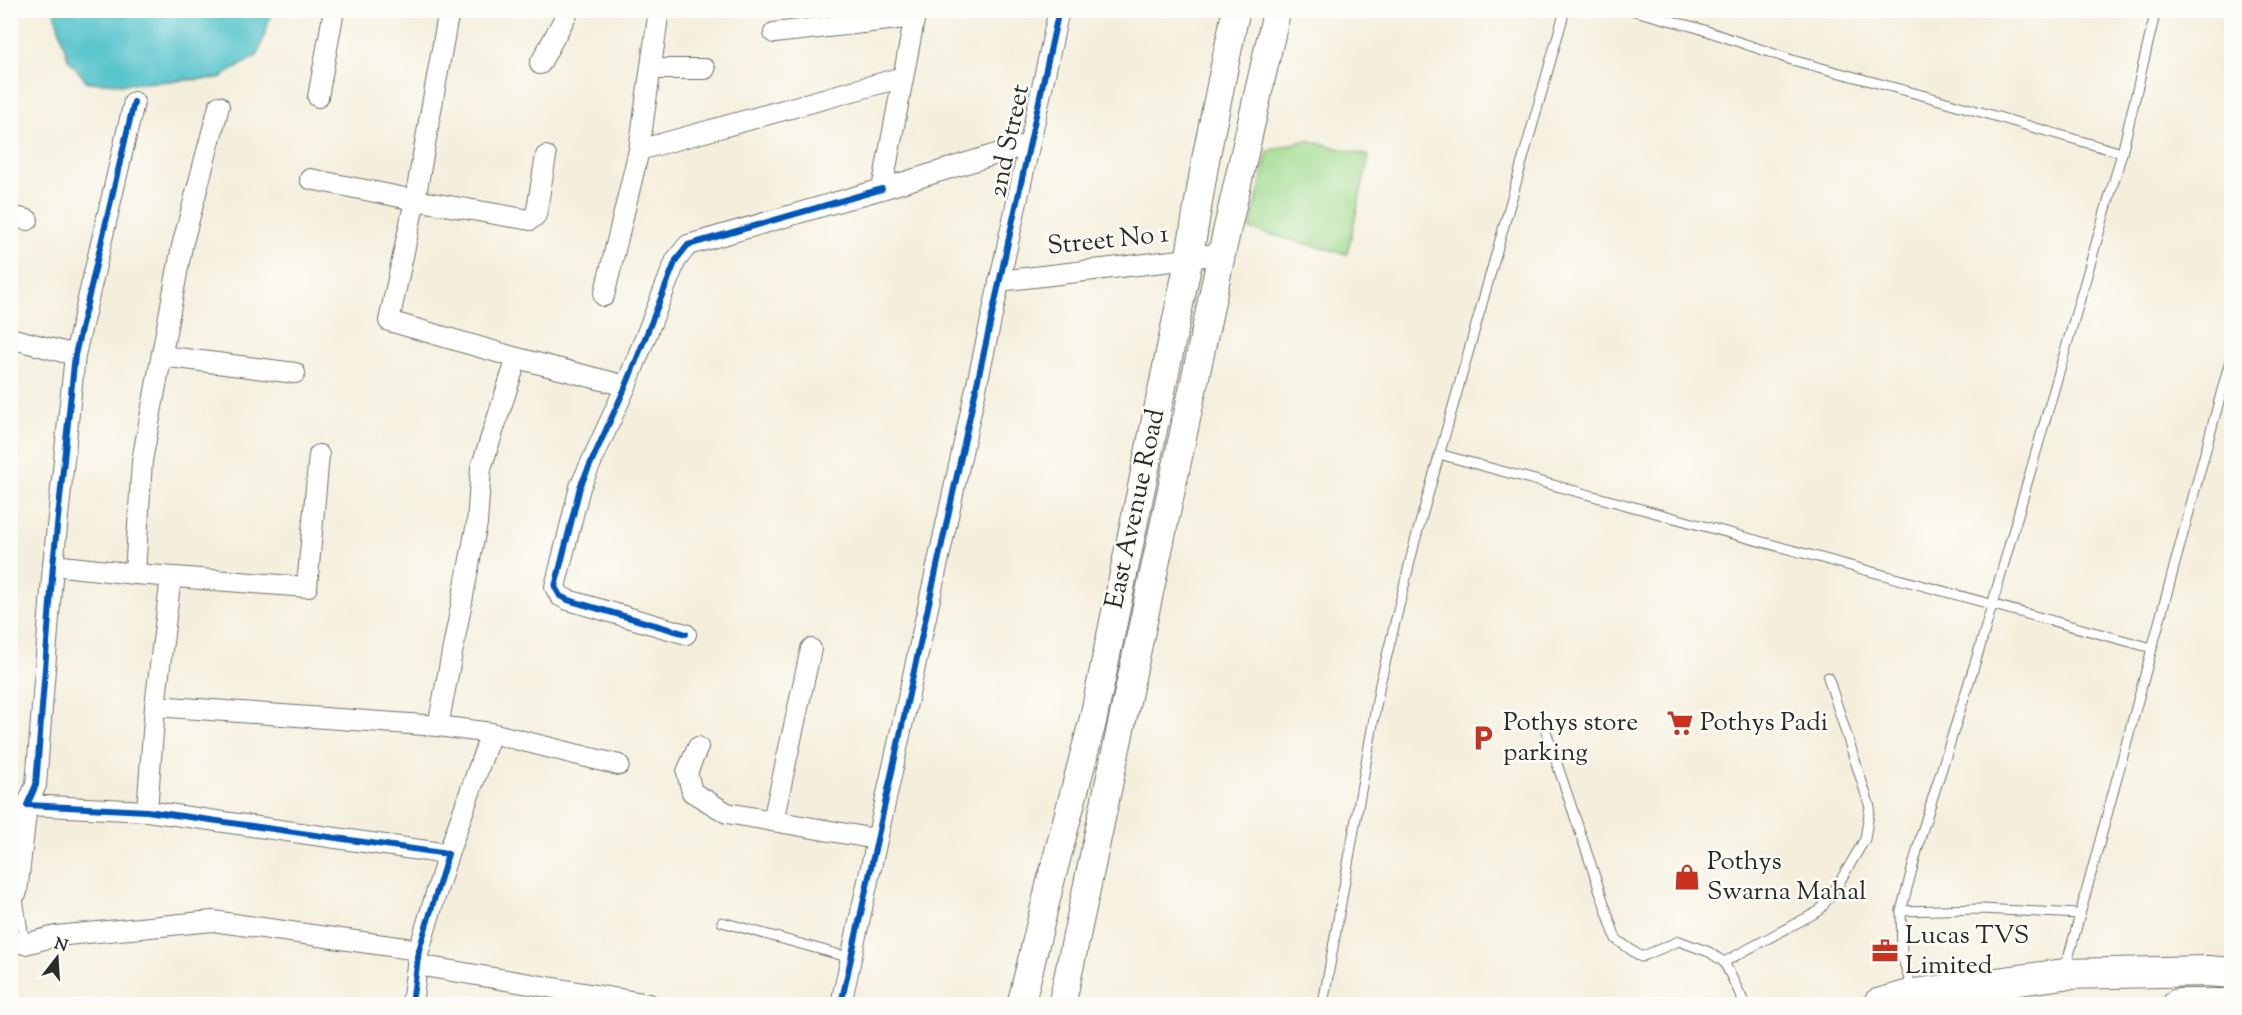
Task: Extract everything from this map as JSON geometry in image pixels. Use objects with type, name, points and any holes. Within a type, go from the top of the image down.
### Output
[{"type":"main road","name":"East Avenue Road","points":[[1021,1005],[1093,720],[1189,259],[1206,157],[1236,10]]},
{"type":"main road","name":"East Avenue Road","points":[[1062,1005],[1222,252],[1277,10]]},
{"type":"main road","points":[[1878,1005],[2064,974],[2224,968]]},
{"type":"main road","points":[[2178,1005],[2225,1004]]},
{"type":"street","points":[[318,97],[334,10]]},
{"type":"street","points":[[449,10],[415,200],[389,321],[517,358],[626,386]]},
{"type":"street","points":[[540,64],[569,10]]},
{"type":"street","points":[[604,296],[639,150],[659,10]]},
{"type":"street","name":"2nd Street","points":[[841,1005],[1059,10]]},
{"type":"street","points":[[774,33],[916,14],[882,189]]},
{"type":"street","points":[[652,69],[705,69]]},
{"type":"street","points":[[639,150],[903,77]]},
{"type":"street","points":[[17,892],[27,805],[36,785],[53,565],[75,355],[134,102]]},
{"type":"street","points":[[135,574],[142,461],[182,246],[219,106]]},
{"type":"street","points":[[686,634],[568,600],[560,596],[555,587],[580,487],[626,386],[676,260],[688,245],[1029,144]]},
{"type":"street","points":[[310,179],[530,220],[536,215],[546,156]]},
{"type":"street","name":"Street No 1","points":[[999,281],[1189,259],[1222,252]]},
{"type":"street","points":[[10,339],[75,355]]},
{"type":"street","points":[[162,356],[295,373]]},
{"type":"street","points":[[438,726],[477,523],[481,468],[517,358]]},
{"type":"street","points":[[53,565],[135,574],[308,587],[319,455]]},
{"type":"street","points":[[147,810],[171,577]]},
{"type":"street","points":[[773,821],[811,649]]},
{"type":"street","points":[[156,706],[438,726],[491,734],[619,765]]},
{"type":"street","points":[[412,1005],[418,958],[448,854],[491,734]]},
{"type":"street","points":[[698,747],[687,772],[692,792],[727,813],[876,839]]},
{"type":"street","points":[[27,805],[147,810],[448,854]]},
{"type":"street","points":[[18,942],[56,936],[213,921],[418,958],[649,1005]]},
{"type":"lane","points":[[1323,1005],[1380,684],[1439,454],[1565,10]]},
{"type":"lane","points":[[1631,10],[1698,28],[1792,60],[2122,153]]},
{"type":"lane","points":[[1915,999],[1902,956],[1901,911],[1922,831],[1993,604],[2122,153],[2156,10]]},
{"type":"lane","points":[[2064,974],[2232,352]]},
{"type":"lane","points":[[1439,454],[2152,648]]},
{"type":"lane","points":[[1724,962],[1819,911],[1836,888],[1865,839],[1870,807],[1828,677]]},
{"type":"lane","points":[[1546,731],[1616,939],[1641,957],[1679,941],[1709,952],[1724,962],[1745,1005]]},
{"type":"lane","points":[[17,892],[18,942]]},
{"type":"lane","points":[[1901,911],[1981,909],[2080,914]]},
{"type":"lane","points":[[722,922],[851,958]]},
{"type":"green space","points":[[1306,140],[1369,156],[1347,254],[1250,229],[1268,151]]},
{"type":"water","points":[[54,10],[272,11],[258,55],[220,78],[124,84],[87,82],[68,59]]},
{"type":"cycle path","points":[[841,1004],[1059,10]]},
{"type":"cycle path","points":[[134,102],[75,355],[53,565],[36,785],[27,805],[147,811],[448,854],[419,950],[412,1004]]},
{"type":"cycle path","points":[[686,634],[568,600],[560,596],[555,587],[580,487],[626,386],[676,260],[688,245],[882,189]]},
{"type":"place","name":"Pothys Padi","points":[[1680,723]]},
{"type":"place","name":"Pothys store parking","points":[[1483,738]]},
{"type":"place","name":"Pothys Swarna Mahal","points":[[1687,877]]},
{"type":"place","name":"Lucas TVS Limited","points":[[1885,951]]}]
